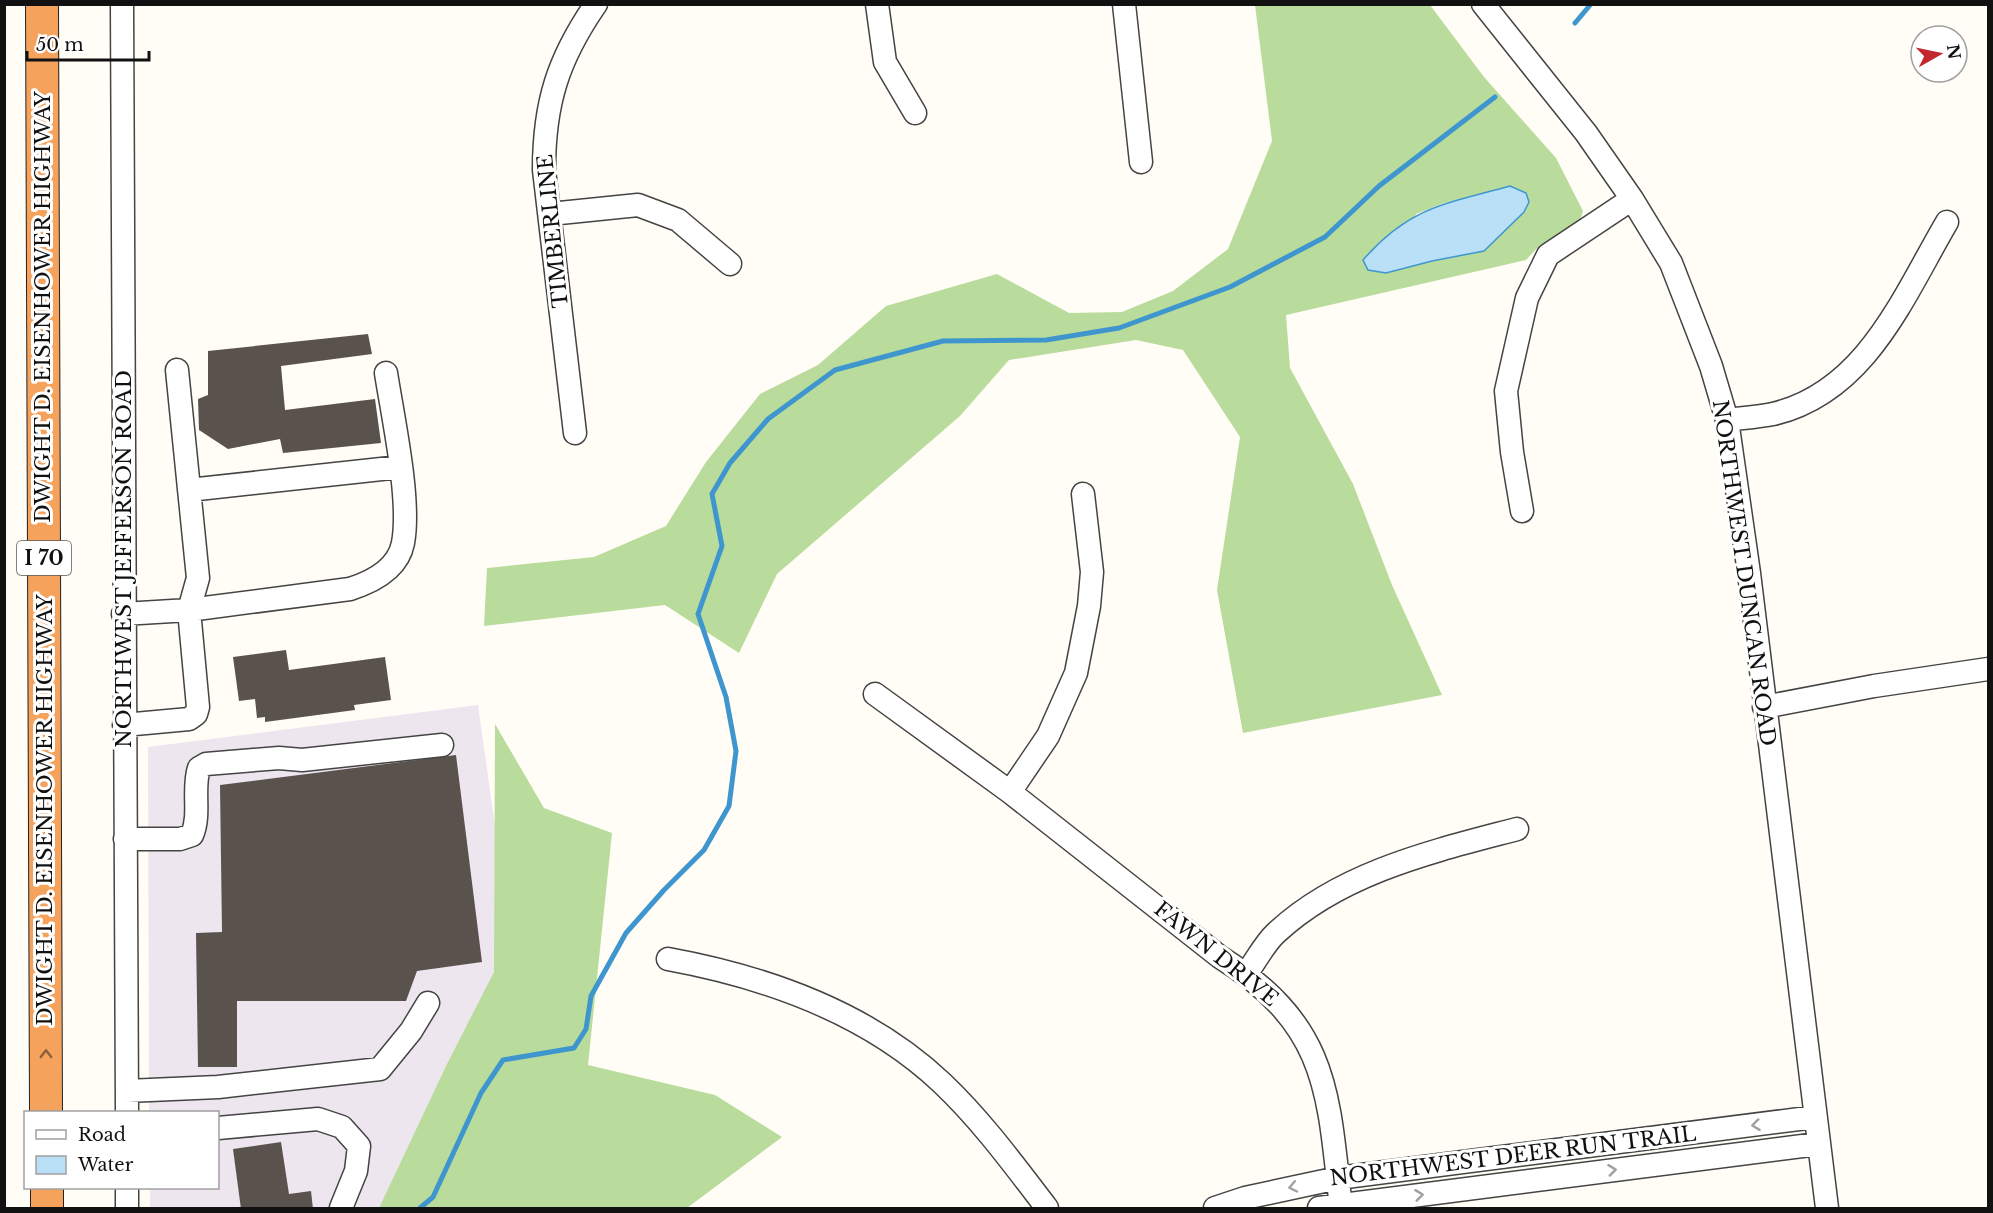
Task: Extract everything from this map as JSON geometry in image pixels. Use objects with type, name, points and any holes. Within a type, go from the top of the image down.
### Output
[{"type":"highway","name":"DWIGHT D. EISENHOWER HIGHWAY","points":[[42,4],[46,1111]]},
{"type":"highway","points":[[47,1189],[47,1209]]},
{"type":"street","name":"NORTHWEST JEFFERSON ROAD","points":[[122,4],[127,1102]]},
{"type":"street","name":"TIMBERLINE","points":[[575,433],[544,170],[544,132],[559,71],[573,37],[596,4]]},
{"type":"street","points":[[877,4],[885,62],[915,113]]},
{"type":"street","points":[[1124,4],[1141,162]]},
{"type":"street","name":"NORTHWEST DUNCAN ROAD","points":[[1483,4],[1586,133],[1632,199],[1671,263],[1712,366],[1727,420],[1827,1209]]},
{"type":"street","points":[[1522,511],[1512,452],[1506,391],[1527,298],[1548,255],[1632,199]]},
{"type":"street","points":[[550,214],[638,205],[678,220],[730,264]]},
{"type":"street","points":[[1727,420],[1773,414],[1808,401],[1835,385],[1858,365],[1875,344],[1947,222]]},
{"type":"street","points":[[124,725],[189,718],[196,714],[198,707],[189,610],[198,578],[177,370]]},
{"type":"street","points":[[123,614],[189,610],[350,589],[374,581],[392,564],[403,544],[404,496],[386,373]]},
{"type":"street","points":[[189,490],[399,467]]},
{"type":"street","points":[[1010,792],[1048,736],[1076,673],[1089,606],[1092,572],[1083,494]]},
{"type":"street","points":[[1764,707],[1874,686],[1989,669]]},
{"type":"street","name":"FAWN DRIVE","points":[[875,694],[1010,792],[1220,957],[1246,974],[1289,1014],[1307,1041],[1321,1072],[1328,1097],[1338,1178],[1334,1207]]},
{"type":"street","points":[[125,839],[180,839],[192,835],[196,826],[196,777],[199,768],[206,764],[279,758],[302,760],[442,745]]},
{"type":"street","points":[[1246,974],[1274,935],[1298,914],[1348,884],[1374,872],[1517,829]]},
{"type":"street","points":[[668,959],[722,970],[773,986],[844,1015],[902,1051],[965,1107],[998,1144],[1047,1209]]},
{"type":"street","points":[[127,1102],[218,1088],[380,1069],[411,1031],[428,1003]]},
{"type":"street","name":"NORTHWEST DEER RUN TRAIL","points":[[1215,1209],[1245,1198],[1338,1178],[1815,1117]]},
{"type":"street","points":[[219,1128],[318,1119],[342,1127],[359,1146],[356,1171],[341,1209]]},
{"type":"street","name":"NORTHWEST DEER RUN TRAIL","points":[[1334,1207],[1818,1144]]},
{"type":"street","points":[[1567,1149],[1571,1176]]},
{"type":"street","points":[[127,1189],[127,1209]]},
{"type":"shaded area","points":[[478,705],[544,1175],[515,1208],[150,1208],[150,1189],[219,1189],[219,1111],[149,1111],[148,747]]},
{"type":"green space","points":[[1255,5],[1430,5],[1484,77],[1556,158],[1583,211],[1580,220],[1539,246],[1526,260],[1286,315],[1290,368],[1353,484],[1392,585],[1442,695],[1243,733],[1217,590],[1240,437],[1183,350],[1136,340],[1009,360],[960,416],[777,574],[739,653],[665,605],[484,626],[487,568],[594,557],[666,526],[706,462],[760,394],[818,365],[886,306],[997,274],[1069,313],[1122,312],[1173,291],[1228,249],[1272,141]],"holes":[[[1510,186],[1484,251],[1432,261],[1386,273],[1416,214],[1444,203]]]},
{"type":"green space","points":[[495,724],[544,808],[612,833],[588,1065],[715,1095],[782,1137],[687,1208],[379,1208],[447,1064],[494,972]]},
{"type":"water","points":[[1510,186],[1526,193],[1529,202],[1524,212],[1484,251],[1386,273],[1368,270],[1363,260],[1380,242],[1413,218],[1448,203]]},
{"type":"building","points":[[368,334],[372,354],[281,366],[285,410],[375,399],[381,443],[283,453],[280,439],[228,449],[199,430],[198,399],[208,395],[208,351]]},
{"type":"building","points":[[286,650],[289,670],[385,657],[391,700],[354,705],[355,710],[265,722],[265,717],[257,718],[255,699],[239,701],[233,657]]},
{"type":"building","points":[[456,755],[482,962],[417,971],[406,1001],[237,1001],[237,1067],[198,1067],[196,933],[222,932],[220,785]]},
{"type":"building","points":[[281,1142],[289,1194],[311,1191],[313,1209],[241,1209],[233,1149]]},
{"type":"waterway","points":[[1575,23],[1591,4]]},
{"type":"waterway","points":[[420,1208],[433,1197],[481,1093],[503,1060],[574,1048],[586,1029],[591,996],[626,933],[704,850],[729,806],[736,751],[726,697],[698,614],[722,546],[712,494],[730,463],[768,419],[835,370],[943,341],[1046,340],[1119,328],[1230,287],[1325,237],[1379,186],[1495,97]]}]
